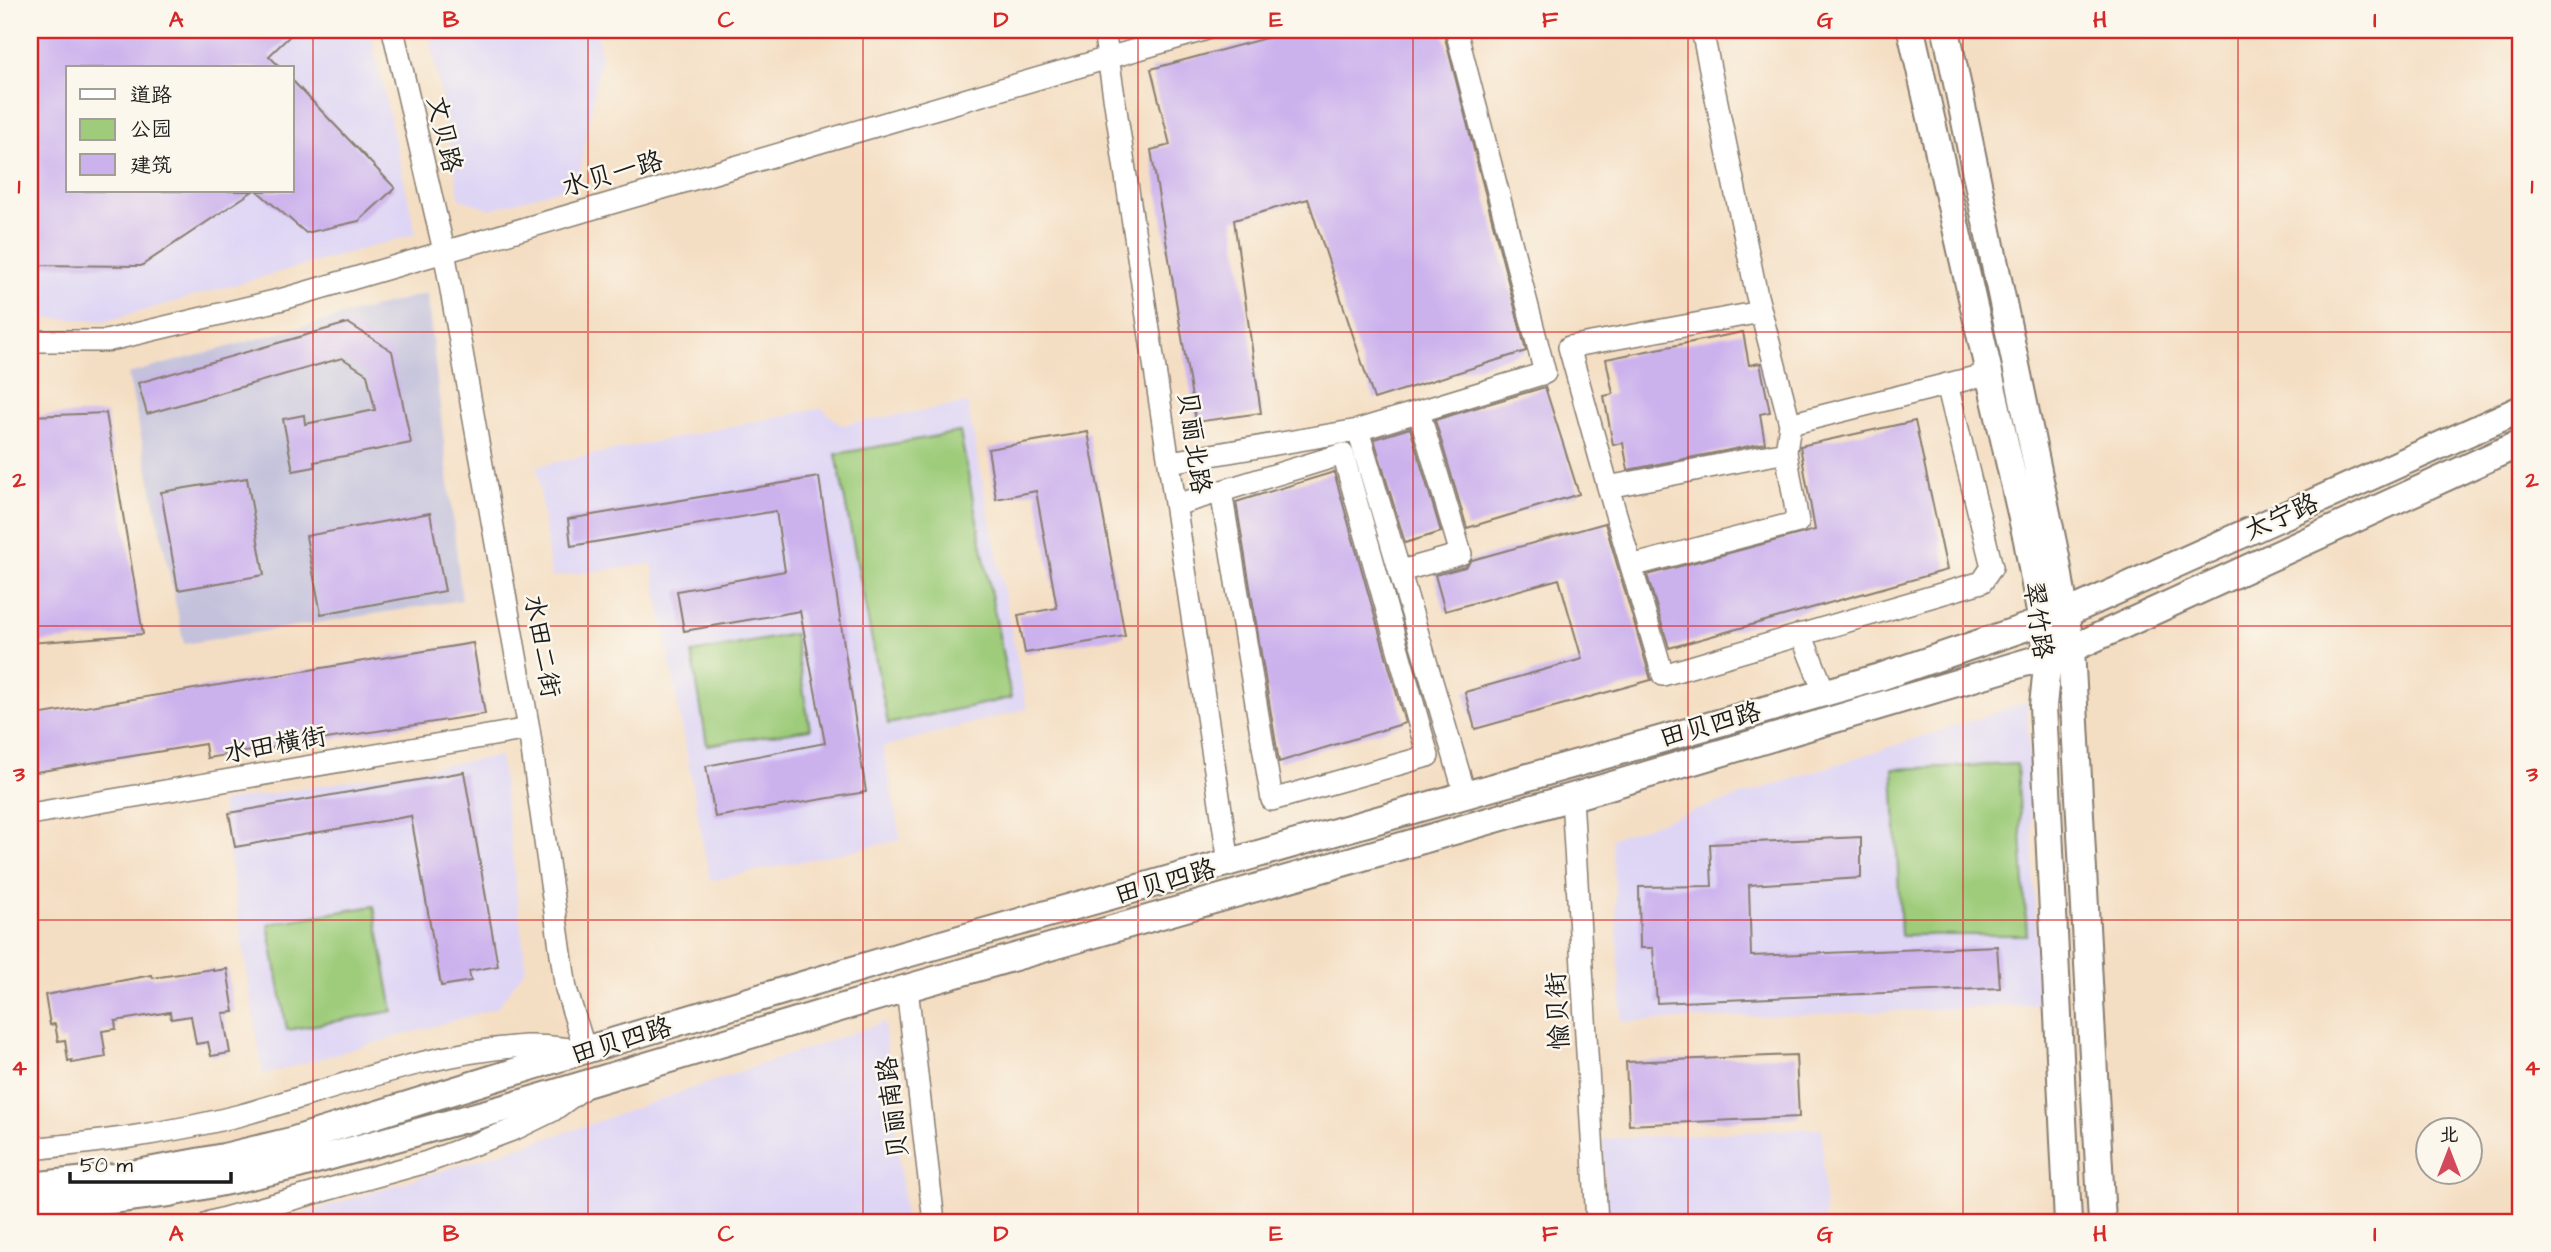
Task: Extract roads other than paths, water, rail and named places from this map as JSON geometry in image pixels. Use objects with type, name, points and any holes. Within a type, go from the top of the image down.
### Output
[{"type":"main road","name":"翠竹路","points":[[1911,30],[2027,540],[2040,622],[2059,652],[2102,1222]]},
{"type":"main road","name":"翠竹路","points":[[1946,30],[2054,547],[2065,614],[2059,652],[2043,706],[2068,1222]]},
{"type":"main road","name":"太宁路","points":[[2040,622],[2065,614],[2521,408]]},
{"type":"main road","name":"太宁路","points":[[2059,652],[2521,443]]},
{"type":"main road","name":"田贝四路","points":[[295,1153],[585,1050],[890,959],[1880,677],[2040,622]]},
{"type":"main road","name":"田贝四路","points":[[295,1153],[512,1106],[907,988],[1887,705],[2059,652]]},
{"type":"main road","points":[[30,1186],[127,1175],[224,1157],[295,1153]]},
{"type":"main road","points":[[30,1210],[169,1193],[295,1153]]},
{"type":"street","name":"文贝路","points":[[393,30],[444,251]]},
{"type":"street","name":"贝丽北路","points":[[1104,30],[1229,863]]},
{"type":"street","name":"水贝一路","points":[[30,341],[106,341],[283,299],[1204,30]]},
{"type":"street","points":[[1170,462],[1358,430],[1545,373],[1456,30]]},
{"type":"street","points":[[1631,566],[1798,522],[1786,452],[1790,424],[1761,312],[1702,30]]},
{"type":"street","name":"水田二街","points":[[444,251],[529,729],[566,989],[585,1050]]},
{"type":"street","points":[[1761,312],[1569,347],[1663,675],[1982,582],[1992,567],[1947,384]]},
{"type":"street","points":[[1790,424],[1988,374]]},
{"type":"street","points":[[1401,571],[1461,554],[1419,412]]},
{"type":"street","points":[[1358,430],[1466,797]]},
{"type":"street","points":[[1608,487],[1786,452]]},
{"type":"street","points":[[1176,505],[1343,454],[1428,757],[1272,800],[1222,491]]},
{"type":"street","points":[[1801,635],[1824,691]]},
{"type":"street","points":[[1880,677],[1887,705]]},
{"type":"street","name":"水田横街","points":[[30,814],[529,729]]},
{"type":"street","name":"愉贝街","points":[[1572,797],[1597,1222]]},
{"type":"street","name":"贝丽南路","points":[[907,988],[934,1222]]},
{"type":"street","points":[[30,1149],[117,1140],[182,1129],[412,1066],[462,1055],[528,1046],[585,1050]]},
{"type":"street","points":[[210,1222],[427,1162],[552,1111],[594,1080]]}]
